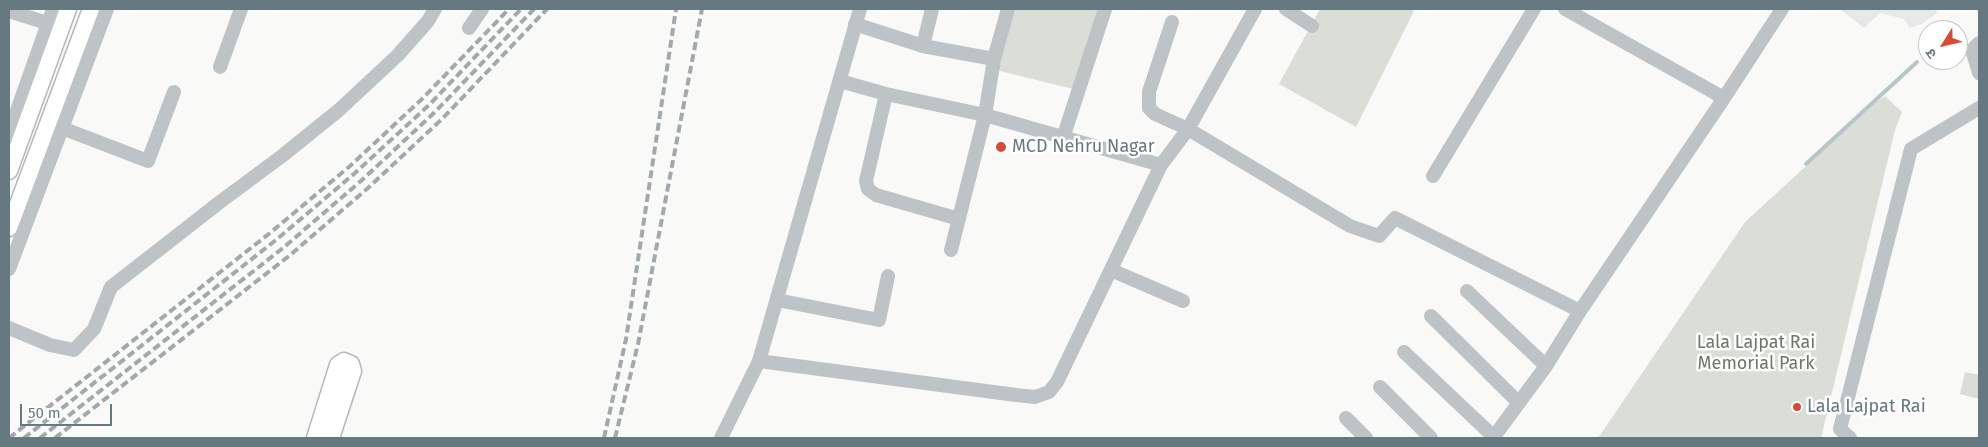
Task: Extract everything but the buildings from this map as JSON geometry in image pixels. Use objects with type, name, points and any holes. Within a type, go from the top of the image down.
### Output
[{"type":"main road","points":[[9,171],[68,9]]},
{"type":"main road","points":[[9,228],[92,9]]},
{"type":"main road","points":[[315,438],[338,365],[344,362],[351,364],[353,371],[332,438]]},
{"type":"street","points":[[9,133],[53,9]]},
{"type":"street","points":[[9,269],[107,9]]},
{"type":"street","points":[[220,67],[241,9]]},
{"type":"street","points":[[9,328],[50,345],[74,350],[94,329],[111,287],[339,110],[398,55],[428,21],[434,9]]},
{"type":"street","points":[[469,28],[482,9]]},
{"type":"street","points":[[721,438],[759,362],[860,9]]},
{"type":"street","points":[[923,46],[932,9]]},
{"type":"street","points":[[951,250],[985,115],[994,58],[1008,9]]},
{"type":"street","points":[[1063,138],[1105,9]]},
{"type":"street","points":[[759,362],[1035,397],[1049,392],[1057,382],[1161,165],[1188,129],[1255,9]]},
{"type":"street","points":[[1286,9],[1312,26]]},
{"type":"street","points":[[1433,176],[1534,9]]},
{"type":"street","points":[[1565,9],[1724,98]]},
{"type":"street","points":[[1404,352],[1493,438],[1546,366],[1580,311],[1782,9]]},
{"type":"street","points":[[9,11],[47,23]]},
{"type":"street","points":[[1172,22],[1149,92],[1149,108],[1155,114],[1188,129],[1350,226],[1378,236],[1395,218],[1580,311]]},
{"type":"street","points":[[855,24],[923,46],[994,58]]},
{"type":"street","points":[[1979,44],[1972,50],[1979,73]]},
{"type":"street","points":[[840,81],[886,94],[985,115],[1161,165]]},
{"type":"street","points":[[62,128],[148,161],[174,92]]},
{"type":"street","points":[[886,94],[866,181],[868,189],[876,195],[959,219]]},
{"type":"street","points":[[1850,438],[1840,429],[1911,149],[1979,108]]},
{"type":"street","points":[[1111,270],[1184,301]]},
{"type":"street","points":[[777,300],[879,320],[888,276]]},
{"type":"street","points":[[1466,291],[1546,366]]},
{"type":"street","points":[[1431,316],[1519,403]]},
{"type":"street","points":[[1380,387],[1431,438]]},
{"type":"street","points":[[1346,418],[1366,438]]},
{"type":"shaded area","points":[[1840,9],[1936,9],[1937,13],[1927,20],[1918,20],[1918,25],[1910,28],[1904,19],[1880,13],[1864,28]]},
{"type":"green space","points":[[1009,9],[1100,9],[1073,89],[996,70]]},
{"type":"green space","points":[[1320,9],[1411,9],[1414,11],[1356,127],[1279,84]]},
{"type":"green space","name":"Lala Lajpat Rai Memorial Park","points":[[1885,96],[1902,112],[1895,130],[1821,438],[1598,438],[1745,222]]},
{"type":"green space","points":[[1965,372],[1979,375],[1979,399],[1960,394]]},
{"type":"waterway","points":[[1806,164],[1917,62]]},
{"type":"railway","points":[[9,438],[270,233],[350,166],[422,99],[509,9]]},
{"type":"railway","points":[[24,438],[276,240],[355,173],[429,105],[521,9]]},
{"type":"railway","points":[[40,438],[283,248],[362,180],[435,112],[534,9]]},
{"type":"railway","points":[[55,438],[289,256],[368,188],[442,119],[547,9]]},
{"type":"railway","points":[[604,438],[626,339],[676,9]]},
{"type":"railway","points":[[615,438],[638,344],[702,9]]},
{"type":"place","name":"MCD Nehru Nagar","points":[[1001,147]]},
{"type":"place","name":"Lala Lajpat Rai","points":[[1797,407]]}]
